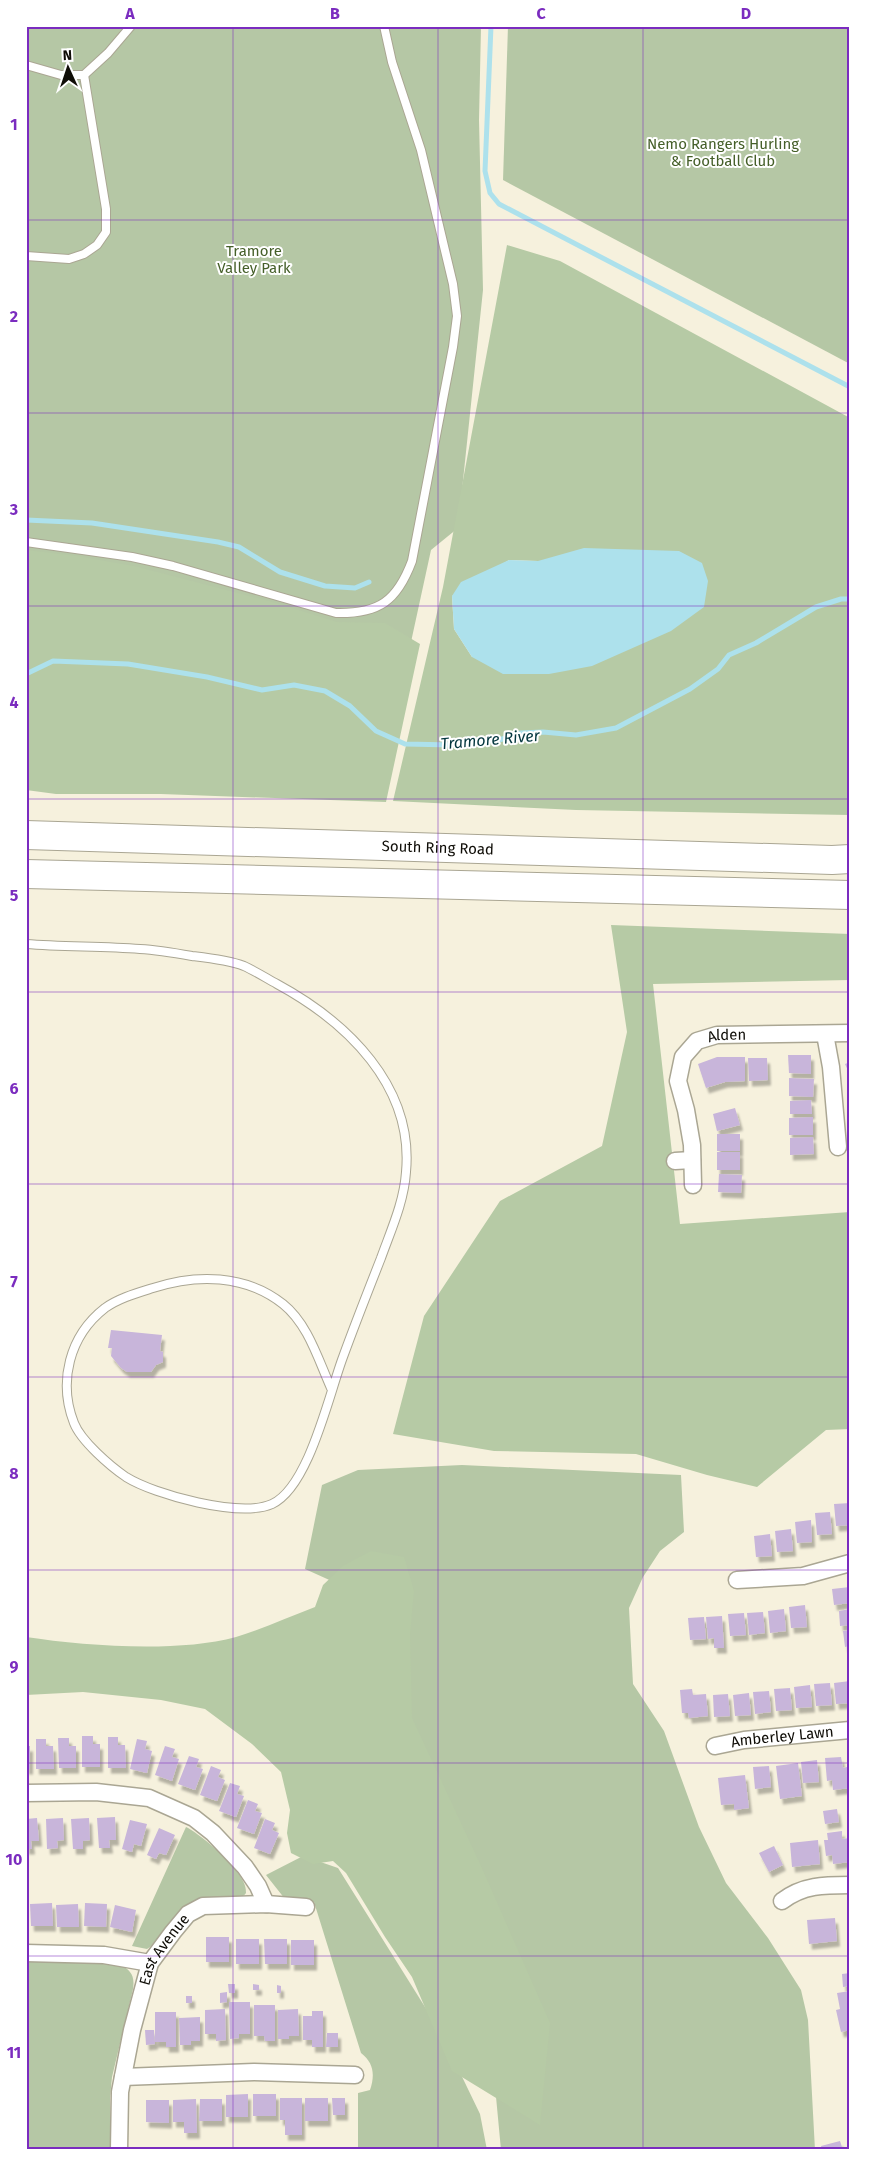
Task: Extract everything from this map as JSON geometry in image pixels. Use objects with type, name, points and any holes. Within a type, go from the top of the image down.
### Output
[{"type":"highway","points":[[26,820],[55,821],[190,839]]},
{"type":"highway","name":"South Ring Road","points":[[26,835],[601,854],[850,859]]},
{"type":"highway","points":[[26,874],[850,895]]},
{"type":"street","name":"Alden","points":[[693,1185],[692,1145],[686,1110],[678,1081],[683,1058],[697,1041],[717,1035],[850,1033]]},
{"type":"street","points":[[825,1034],[831,1067],[838,1147]]},
{"type":"street","points":[[675,1161],[692,1160]]},
{"type":"street","points":[[737,1580],[803,1576],[850,1563]]},
{"type":"street","name":"Amberley Lawn","points":[[715,1746],[744,1740],[850,1730]]},
{"type":"street","points":[[26,1793],[96,1792],[149,1798],[194,1818],[213,1833],[245,1867],[258,1886],[266,1904]]},
{"type":"street","points":[[782,1901],[795,1891],[826,1886],[850,1885]]},
{"type":"street","name":"East Avenue","points":[[119,2150],[120,2092],[150,1963],[173,1932],[188,1914],[196,1908],[210,1905],[266,1904],[306,1907]]},
{"type":"street","points":[[26,1953],[104,1955],[150,1963]]},
{"type":"street","points":[[123,2076],[254,2072],[355,2075]]},
{"type":"lane","points":[[26,65],[61,75],[84,75],[108,53],[131,26]]},
{"type":"lane","points":[[26,542],[132,556],[336,613],[353,613],[374,608],[389,600],[400,589],[412,561],[453,347],[457,316],[453,284],[425,165],[392,62],[384,26]]},
{"type":"lane","points":[[26,256],[69,259],[84,254],[97,245],[106,232],[106,209],[84,75]]},
{"type":"lane","points":[[26,944],[142,949],[211,958],[243,966],[285,988],[324,1013],[359,1046],[379,1071],[394,1095],[405,1126],[407,1144],[406,1174],[398,1214],[332,1388],[318,1434],[304,1468],[292,1485],[274,1504],[250,1508],[222,1507],[154,1490],[126,1476],[96,1452],[76,1428],[66,1400],[67,1367],[79,1338],[102,1310],[128,1296],[166,1284],[202,1277],[233,1281],[261,1291],[282,1303],[300,1321],[332,1388]]},
{"type":"green space","name":"Tramore Valley Park","points":[[26,26],[481,26],[479,120],[483,290],[458,528],[431,550],[381,780],[26,770]]},
{"type":"green space","name":"Nemo Rangers Hurling & Football Club","points":[[508,26],[850,26],[850,364],[503,180]]},
{"type":"green space","points":[[507,245],[560,261],[850,418],[850,815],[576,810],[393,801],[443,587]],"holes":[[[509,560],[538,561],[472,657],[454,629],[452,596]]]},
{"type":"green space","points":[[26,550],[77,556],[134,566],[269,601],[337,622],[385,623],[420,644],[386,802],[161,794],[56,794],[26,790]]},
{"type":"green space","points":[[611,925],[850,934],[850,980],[653,984],[680,1224],[850,1212],[850,1429],[826,1430],[757,1487],[707,1475],[636,1454],[494,1451],[393,1434],[424,1316],[500,1201],[602,1146],[627,1032]]},
{"type":"green space","points":[[462,1465],[681,1475],[684,1532],[660,1551],[643,1577],[629,1608],[633,1684],[664,1731],[699,1827],[726,1883],[768,1938],[801,1990],[808,2020],[815,2150],[501,2150],[495,2086],[356,1592],[305,1569],[322,1485],[358,1470]]},
{"type":"green space","points":[[371,1551],[404,1557],[414,1591],[410,1634],[412,1718],[481,1866],[550,2023],[540,2125],[452,2071],[412,1977],[346,1873],[333,1861],[313,1864],[291,1853],[287,1833],[290,1810],[281,1772],[252,1744],[205,1709],[161,1700],[83,1692],[26,1695],[26,1637],[103,1645],[159,1646],[187,1645],[236,1637],[315,1607],[323,1585],[343,1566]]},
{"type":"green space","points":[[186,1827],[213,1846],[233,1866],[245,1885],[246,1893],[238,1898],[200,1900],[191,1903],[185,1906],[150,1947],[147,1949],[132,1946]]},
{"type":"green space","points":[[303,1856],[338,1868],[390,1951],[440,2031],[480,2114],[487,2150],[358,2150],[358,2093],[370,2090],[373,2079],[371,2065],[361,2053],[314,1902],[285,1899],[266,1875]]},
{"type":"green space","points":[[26,1960],[119,1963],[133,1977],[133,1989],[112,2077],[110,2098],[111,2150],[26,2150]]},
{"type":"water","points":[[584,548],[679,551],[702,563],[708,581],[704,607],[671,631],[592,666],[549,674],[503,674],[472,657],[454,629],[452,596],[461,582],[509,560],[538,561]]},
{"type":"building","points":[[788,1055],[811,1055],[811,1074],[789,1073]]},
{"type":"building","points":[[717,1057],[745,1057],[745,1081],[725,1082],[706,1088],[698,1064]]},
{"type":"building","points":[[748,1058],[767,1058],[768,1080],[749,1081]]},
{"type":"building","points":[[850,1062],[850,1075],[845,1064]]},
{"type":"building","points":[[789,1078],[814,1079],[813,1097],[789,1096]]},
{"type":"building","points":[[811,1100],[812,1114],[790,1114],[790,1101]]},
{"type":"building","points":[[735,1108],[740,1125],[717,1131],[713,1114]]},
{"type":"building","points":[[813,1117],[813,1135],[789,1135],[789,1118]]},
{"type":"building","points":[[717,1134],[740,1134],[740,1151],[717,1151]]},
{"type":"building","points":[[813,1137],[814,1154],[790,1155],[790,1138]]},
{"type":"building","points":[[717,1152],[740,1152],[740,1170],[717,1170]]},
{"type":"building","points":[[719,1174],[742,1175],[741,1193],[718,1192]]},
{"type":"building","points":[[111,1330],[162,1335],[160,1351],[163,1352],[163,1362],[156,1365],[151,1372],[127,1372],[111,1356],[112,1348],[108,1348]]},
{"type":"building","points":[[850,1503],[850,1525],[836,1526],[834,1504]]},
{"type":"building","points":[[830,1512],[832,1534],[817,1535],[815,1513]]},
{"type":"building","points":[[811,1520],[812,1542],[797,1543],[795,1522]]},
{"type":"building","points":[[791,1529],[793,1551],[777,1552],[775,1531]]},
{"type":"building","points":[[770,1534],[772,1556],[756,1557],[754,1536]]},
{"type":"building","points":[[850,1587],[850,1603],[834,1605],[832,1589]]},
{"type":"building","points":[[805,1605],[807,1627],[791,1628],[789,1607]]},
{"type":"building","points":[[784,1609],[786,1631],[770,1633],[768,1611]]},
{"type":"building","points":[[850,1609],[850,1625],[840,1626],[839,1611]]},
{"type":"building","points":[[763,1612],[765,1633],[749,1635],[747,1613]]},
{"type":"building","points":[[744,1613],[746,1635],[730,1636],[728,1614]]},
{"type":"building","points":[[722,1616],[724,1648],[714,1648],[714,1638],[708,1639],[706,1617]]},
{"type":"building","points":[[704,1617],[706,1639],[690,1640],[688,1618]]},
{"type":"building","points":[[850,1630],[850,1646],[845,1647],[843,1631]]},
{"type":"building","points":[[850,1681],[850,1703],[836,1704],[834,1683]]},
{"type":"building","points":[[830,1683],[832,1705],[816,1706],[814,1684]]},
{"type":"building","points":[[810,1685],[812,1707],[796,1708],[794,1687]]},
{"type":"building","points":[[790,1688],[792,1710],[776,1711],[774,1689]]},
{"type":"building","points":[[692,1689],[693,1695],[706,1694],[708,1716],[689,1718],[688,1713],[682,1713],[680,1690]]},
{"type":"building","points":[[769,1691],[771,1712],[755,1714],[753,1692]]},
{"type":"building","points":[[749,1693],[751,1715],[735,1716],[733,1695]]},
{"type":"building","points":[[728,1694],[730,1716],[714,1717],[713,1695]]},
{"type":"building","points":[[82,1736],[93,1736],[93,1744],[100,1744],[100,1767],[82,1767]]},
{"type":"building","points":[[108,1737],[118,1737],[118,1745],[125,1745],[126,1768],[108,1768]]},
{"type":"building","points":[[58,1738],[69,1738],[69,1746],[76,1746],[76,1768],[59,1768]]},
{"type":"building","points":[[36,1739],[46,1739],[46,1746],[53,1746],[54,1769],[36,1769]]},
{"type":"building","points":[[137,1739],[147,1741],[145,1749],[152,1751],[147,1773],[130,1769]]},
{"type":"building","points":[[26,1746],[30,1746],[30,1769],[26,1769]]},
{"type":"building","points":[[165,1746],[175,1749],[172,1757],[179,1759],[172,1781],[155,1775]]},
{"type":"building","points":[[189,1756],[199,1759],[196,1767],[203,1769],[195,1790],[178,1784]]},
{"type":"building","points":[[841,1757],[843,1768],[847,1767],[850,1788],[833,1790],[832,1780],[827,1781],[825,1758]]},
{"type":"building","points":[[817,1760],[819,1782],[803,1783],[801,1762]]},
{"type":"building","points":[[798,1763],[802,1796],[780,1799],[776,1766]]},
{"type":"building","points":[[211,1766],[221,1770],[218,1777],[225,1780],[217,1801],[200,1795]]},
{"type":"building","points":[[769,1766],[771,1787],[755,1789],[753,1767]]},
{"type":"building","points":[[745,1775],[749,1808],[734,1810],[734,1804],[721,1805],[718,1778]]},
{"type":"building","points":[[230,1783],[240,1786],[237,1794],[244,1796],[236,1817],[219,1811]]},
{"type":"building","points":[[248,1800],[258,1804],[255,1811],[262,1813],[254,1834],[237,1828]]},
{"type":"building","points":[[837,1809],[839,1822],[825,1824],[823,1811]]},
{"type":"building","points":[[115,1817],[116,1840],[109,1840],[110,1848],[99,1848],[97,1818]]},
{"type":"building","points":[[37,1818],[39,1841],[31,1841],[32,1849],[26,1849],[26,1819]]},
{"type":"building","points":[[63,1818],[64,1840],[57,1841],[58,1848],[47,1849],[46,1819]]},
{"type":"building","points":[[89,1818],[90,1840],[83,1841],[83,1849],[73,1849],[71,1819]]},
{"type":"building","points":[[265,1819],[275,1823],[272,1830],[279,1833],[270,1854],[254,1848]]},
{"type":"building","points":[[130,1820],[147,1824],[141,1846],[134,1844],[132,1852],[122,1849]]},
{"type":"building","points":[[159,1828],[175,1835],[166,1855],[159,1853],[156,1859],[147,1855]]},
{"type":"building","points":[[842,1831],[842,1839],[850,1838],[850,1862],[833,1864],[832,1855],[826,1856],[824,1840],[828,1840],[827,1833]]},
{"type":"building","points":[[818,1840],[820,1864],[792,1867],[790,1843]]},
{"type":"building","points":[[774,1846],[783,1865],[769,1872],[759,1853]]},
{"type":"building","points":[[52,1903],[53,1926],[31,1926],[30,1904]]},
{"type":"building","points":[[85,1903],[107,1904],[106,1927],[84,1926]]},
{"type":"building","points":[[78,1904],[79,1927],[57,1927],[56,1905]]},
{"type":"building","points":[[115,1905],[136,1910],[132,1932],[110,1927]]},
{"type":"building","points":[[835,1918],[837,1941],[809,1944],[807,1920]]},
{"type":"building","points":[[206,1937],[229,1937],[229,1962],[206,1962]]},
{"type":"building","points":[[236,1939],[259,1939],[259,1964],[236,1964]]},
{"type":"building","points":[[264,1939],[287,1939],[287,1964],[265,1964]]},
{"type":"building","points":[[291,1940],[314,1940],[314,1965],[291,1965]]},
{"type":"building","points":[[850,1973],[850,1986],[843,1987],[842,1974]]},
{"type":"building","points":[[228,1984],[235,1984],[235,1993],[229,1993]]},
{"type":"building","points":[[253,1984],[259,1985],[259,1990],[253,1990]]},
{"type":"building","points":[[277,1985],[281,1986],[281,1993],[277,1993]]},
{"type":"building","points":[[850,1991],[850,2030],[841,2032],[836,2010],[840,2009],[837,1993]]},
{"type":"building","points":[[227,1992],[227,2002],[220,2003],[220,1993]]},
{"type":"building","points":[[186,1996],[192,1996],[192,2003],[186,2003]]},
{"type":"building","points":[[229,2002],[250,2002],[250,2034],[239,2034],[239,2038],[230,2039]]},
{"type":"building","points":[[254,2005],[275,2005],[275,2041],[265,2041],[264,2036],[254,2036]]},
{"type":"building","points":[[225,2009],[226,2040],[216,2041],[216,2034],[205,2034],[205,2010]]},
{"type":"building","points":[[298,2009],[299,2036],[289,2036],[289,2039],[278,2039],[278,2010]]},
{"type":"building","points":[[312,2011],[323,2011],[323,2047],[312,2047],[312,2040],[303,2040],[303,2016],[312,2016]]},
{"type":"building","points":[[155,2012],[176,2012],[176,2047],[166,2047],[166,2042],[155,2042]]},
{"type":"building","points":[[200,2017],[200,2041],[191,2041],[191,2045],[180,2045],[179,2018]]},
{"type":"building","points":[[145,2030],[154,2030],[155,2044],[146,2045]]},
{"type":"building","points":[[327,2033],[338,2033],[338,2047],[326,2047]]},
{"type":"building","points":[[248,2094],[248,2117],[226,2117],[226,2095]]},
{"type":"building","points":[[253,2094],[276,2094],[276,2116],[253,2116]]},
{"type":"building","points":[[280,2098],[302,2098],[302,2135],[285,2135],[285,2120],[280,2120]]},
{"type":"building","points":[[305,2098],[328,2098],[328,2121],[305,2121]]},
{"type":"building","points":[[332,2098],[345,2098],[345,2115],[333,2115]]},
{"type":"building","points":[[196,2099],[197,2133],[184,2133],[184,2122],[173,2122],[173,2100]]},
{"type":"building","points":[[200,2099],[222,2099],[222,2121],[199,2121]]},
{"type":"building","points":[[146,2100],[169,2100],[169,2123],[146,2122]]},
{"type":"building","points":[[840,2141],[843,2150],[822,2150],[821,2146]]},
{"type":"waterway","points":[[491,26],[485,171],[490,193],[499,204],[850,387]]},
{"type":"waterway","points":[[26,520],[92,523],[218,542],[239,547],[280,572],[325,586],[355,588],[369,582]]},
{"type":"waterway","name":"Tramore River","points":[[26,674],[53,661],[128,664],[207,677],[262,690],[294,685],[325,691],[350,706],[376,731],[405,744],[453,745],[467,739],[496,741],[521,733],[543,732],[576,735],[616,728],[690,689],[718,669],[729,655],[756,643],[816,607],[841,599],[850,599]]}]
